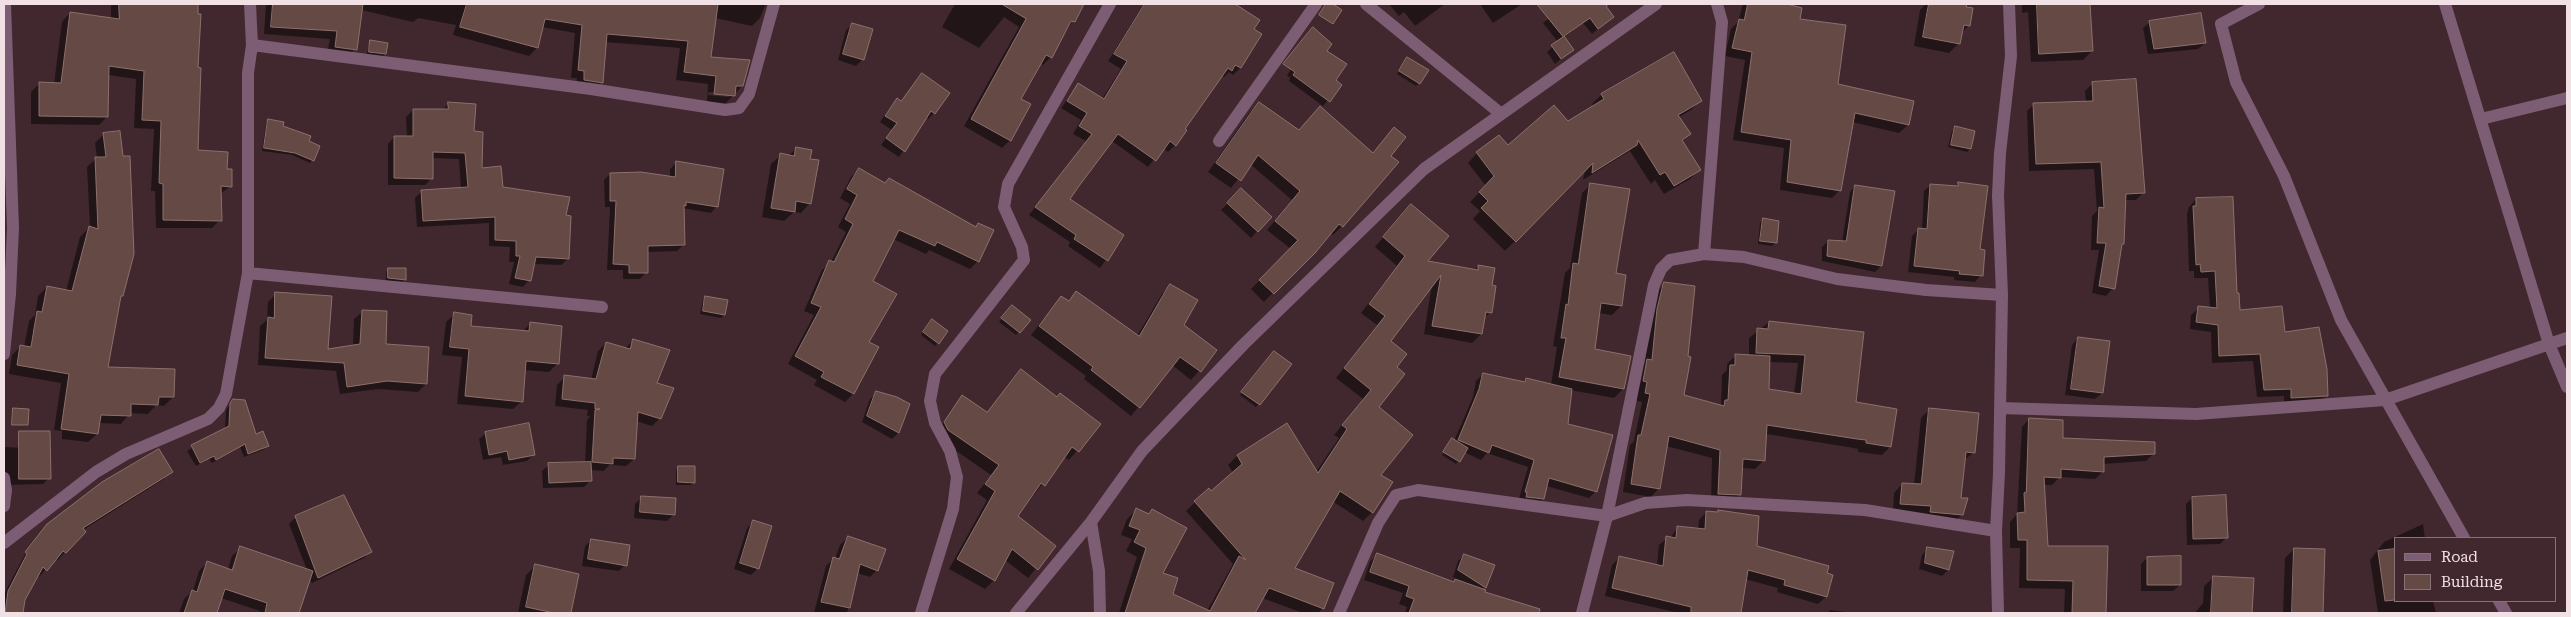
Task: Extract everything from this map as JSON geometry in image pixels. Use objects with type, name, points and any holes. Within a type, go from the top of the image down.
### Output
[{"type":"street","points":[[4,354],[10,294],[13,228],[5,4]]},
{"type":"street","points":[[4,544],[96,472],[126,454],[208,420],[219,408],[226,394],[248,273],[248,73],[252,45],[250,4]]},
{"type":"street","points":[[252,45],[591,89],[725,110],[739,108],[749,94],[774,4]]},
{"type":"street","points":[[921,613],[954,509],[957,478],[950,451],[935,423],[930,401],[935,374],[1024,260],[1022,247],[1004,207],[1008,184],[1110,4]]},
{"type":"street","points":[[1219,141],[1316,4]]},
{"type":"street","points":[[1366,4],[1500,113]]},
{"type":"street","points":[[1016,613],[1092,522],[1142,451],[1242,345],[1424,169],[1500,113],[1656,4]]},
{"type":"street","points":[[1704,254],[1722,22],[1717,4]]},
{"type":"street","points":[[1998,613],[1996,531],[2002,295],[1998,195],[2000,153],[2011,56],[2009,4]]},
{"type":"street","points":[[2259,4],[2221,24],[2236,82],[2284,176],[2341,320],[2463,537]]},
{"type":"street","points":[[2445,4],[2549,344],[2567,388]]},
{"type":"street","points":[[2481,119],[2567,98]]},
{"type":"street","points":[[1582,613],[1607,516],[1654,286],[1661,270],[1670,260],[1704,254],[1744,257],[1837,279],[1926,290],[2002,295]]},
{"type":"street","points":[[248,273],[602,307]]},
{"type":"street","points":[[2000,408],[2196,414],[2385,400],[2567,338]]},
{"type":"street","points":[[4,478],[6,490],[4,506]]},
{"type":"street","points":[[1339,613],[1378,523],[1396,495],[1418,490],[1607,516],[1645,503],[1686,500],[1865,510],[1996,531]]},
{"type":"street","points":[[1092,522],[1099,571],[1100,613]]},
{"type":"street","points":[[2500,602],[2506,613]]},
{"type":"building","points":[[119,4],[198,4],[198,14],[201,14],[198,67],[201,68],[198,150],[228,152],[227,169],[232,169],[232,187],[221,186],[222,221],[163,220],[163,184],[159,183],[161,121],[142,120],[144,71],[109,66],[108,117],[39,116],[39,82],[61,83],[70,12],[119,19]]},
{"type":"building","points":[[273,4],[363,4],[357,50],[335,47],[337,31],[271,27]]},
{"type":"building","points":[[467,4],[718,4],[711,57],[750,60],[743,86],[736,86],[735,96],[714,94],[716,76],[684,72],[688,41],[607,34],[603,83],[584,80],[584,71],[578,70],[582,25],[545,19],[538,48],[460,27]]},
{"type":"building","points":[[1002,4],[1084,4],[1075,22],[1071,21],[1052,58],[1046,55],[1021,99],[1031,104],[1011,141],[971,119],[1026,19]]},
{"type":"building","points":[[1145,4],[1235,4],[1260,20],[1254,29],[1262,34],[1241,68],[1235,65],[1232,71],[1228,68],[1185,129],[1187,130],[1176,146],[1170,141],[1156,161],[1118,134],[1070,199],[1124,235],[1108,261],[1074,239],[1076,235],[1035,207],[1092,134],[1079,126],[1087,113],[1067,101],[1078,83],[1104,99],[1127,61],[1114,54]]},
{"type":"building","points":[[1326,4],[1333,4],[1342,10],[1333,24],[1319,15]]},
{"type":"building","points":[[1537,4],[1609,4],[1606,6],[1614,17],[1598,29],[1590,18],[1564,36],[1574,50],[1561,59],[1551,45],[1563,37]]},
{"type":"building","points":[[1748,4],[1787,4],[1802,8],[1800,19],[1846,25],[1838,84],[1914,101],[1909,125],[1855,113],[1841,191],[1787,182],[1791,140],[1741,132],[1752,52],[1732,48],[1739,19],[1744,20]]},
{"type":"building","points":[[1929,4],[1967,4],[1966,7],[1973,8],[1970,26],[1964,25],[1960,44],[1923,37]]},
{"type":"building","points":[[2037,4],[2090,4],[2093,51],[2039,54]]},
{"type":"building","points":[[2201,13],[2206,43],[2154,49],[2149,21]]},
{"type":"building","points":[[852,23],[873,29],[864,60],[843,54]]},
{"type":"building","points":[[1313,27],[1332,44],[1327,51],[1347,64],[1336,80],[1342,85],[1330,102],[1293,75],[1295,72],[1283,64]]},
{"type":"building","points":[[370,40],[388,43],[386,54],[369,52]]},
{"type":"building","points":[[1674,52],[1702,101],[1678,115],[1691,134],[1682,140],[1701,170],[1674,186],[1665,172],[1660,175],[1638,140],[1637,145],[1592,173],[1593,163],[1516,242],[1481,208],[1488,201],[1479,192],[1494,176],[1476,152],[1499,135],[1508,145],[1554,105],[1568,121],[1604,99],[1601,94]]},
{"type":"building","points":[[1407,57],[1429,70],[1420,84],[1399,71]]},
{"type":"building","points":[[922,73],[950,93],[935,114],[931,111],[905,152],[886,138],[897,123],[885,116],[897,98],[901,101]]},
{"type":"building","points":[[2136,79],[2145,193],[2126,194],[2124,244],[2122,244],[2115,289],[2099,286],[2106,243],[2097,243],[2099,207],[2104,208],[2101,162],[2036,164],[2033,103],[2093,101],[2092,82]]},
{"type":"building","points":[[448,102],[476,104],[474,131],[483,132],[482,168],[501,166],[503,187],[570,197],[566,215],[571,216],[569,259],[536,257],[531,281],[515,278],[520,256],[516,256],[516,241],[495,240],[495,217],[423,221],[421,190],[468,187],[465,153],[433,152],[433,179],[394,178],[394,136],[413,136],[413,109],[448,109]]},
{"type":"building","points":[[1259,102],[1299,130],[1320,106],[1373,153],[1394,127],[1406,137],[1391,156],[1399,162],[1343,227],[1339,224],[1315,253],[1274,294],[1259,280],[1298,240],[1275,221],[1300,191],[1258,155],[1241,181],[1216,163]]},
{"type":"building","points":[[268,119],[284,122],[283,126],[311,136],[309,141],[320,146],[314,161],[295,153],[264,148]]},
{"type":"building","points":[[1955,126],[1975,131],[1971,149],[1951,145]]},
{"type":"building","points":[[120,131],[123,156],[130,156],[134,254],[123,296],[121,296],[108,367],[175,369],[174,397],[159,397],[158,405],[131,404],[131,416],[101,415],[98,434],[61,429],[69,374],[17,365],[20,345],[31,347],[37,311],[42,312],[47,286],[72,291],[89,226],[98,229],[95,157],[106,157],[103,133]]},
{"type":"building","points":[[796,147],[812,150],[810,159],[819,160],[811,204],[796,201],[795,212],[771,208],[780,153],[794,156]]},
{"type":"building","points":[[676,161],[724,169],[718,207],[686,202],[686,206],[684,205],[685,245],[648,246],[648,273],[629,273],[629,265],[613,264],[616,201],[610,201],[610,173],[641,172],[675,177]]},
{"type":"building","points":[[859,168],[885,183],[889,178],[976,227],[978,223],[994,230],[979,262],[937,242],[935,246],[899,230],[873,281],[897,294],[869,342],[879,347],[854,394],[821,377],[824,372],[795,356],[821,307],[811,303],[829,260],[834,262],[853,224],[845,219],[857,195],[847,189]]},
{"type":"building","points":[[1958,182],[1988,186],[1980,249],[1985,250],[1983,276],[1959,274],[1960,271],[1914,266],[1918,228],[1927,229],[1930,184],[1958,186]]},
{"type":"building","points":[[1590,183],[1630,189],[1616,273],[1626,275],[1622,306],[1601,303],[1595,349],[1631,356],[1624,389],[1559,377],[1566,338],[1561,338],[1566,304],[1568,305],[1573,263],[1578,264]]},
{"type":"building","points":[[1855,185],[1895,191],[1882,266],[1827,256],[1828,240],[1846,241]]},
{"type":"building","points":[[1241,188],[1272,217],[1258,232],[1227,203]]},
{"type":"building","points":[[2233,197],[2237,293],[2239,293],[2240,310],[2282,306],[2285,332],[2319,327],[2327,369],[2328,396],[2291,398],[2291,389],[2264,390],[2260,354],[2219,356],[2218,325],[2196,322],[2198,306],[2217,308],[2215,271],[2201,272],[2200,264],[2196,265],[2193,206],[2196,206],[2196,198]]},
{"type":"building","points":[[1411,204],[1449,236],[1428,261],[1478,270],[1478,265],[1495,268],[1492,285],[1496,286],[1492,313],[1486,312],[1482,334],[1432,326],[1441,275],[1391,341],[1407,354],[1397,367],[1405,374],[1379,407],[1413,435],[1381,475],[1393,482],[1373,513],[1340,491],[1295,568],[1334,583],[1324,609],[1269,588],[1255,613],[1125,613],[1146,548],[1134,542],[1140,530],[1129,526],[1136,508],[1149,514],[1152,509],[1187,528],[1163,573],[1178,578],[1173,594],[1210,611],[1239,556],[1246,560],[1194,501],[1209,488],[1211,491],[1242,464],[1237,455],[1287,423],[1318,473],[1347,429],[1342,425],[1371,390],[1344,368],[1385,316],[1369,304],[1405,256],[1383,237]]},
{"type":"building","points":[[1763,218],[1779,221],[1777,243],[1760,241]]},
{"type":"building","points":[[388,268],[406,268],[406,280],[388,278]]},
{"type":"building","points":[[1664,282],[1695,286],[1688,356],[1691,357],[1684,395],[1724,406],[1725,400],[1728,400],[1730,365],[1735,365],[1735,354],[1770,356],[1769,389],[1801,394],[1805,355],[1756,353],[1757,328],[1768,329],[1769,321],[1864,332],[1856,402],[1897,409],[1891,447],[1866,443],[1866,440],[1767,425],[1765,461],[1743,459],[1741,495],[1718,494],[1720,450],[1669,436],[1660,489],[1631,484],[1638,435],[1641,435],[1650,394],[1645,393],[1647,382],[1643,381],[1647,359],[1652,360],[1657,309]]},
{"type":"building","points":[[1170,284],[1198,300],[1184,325],[1217,350],[1201,372],[1180,357],[1140,408],[1091,370],[1093,367],[1039,326],[1061,296],[1069,301],[1076,291],[1139,336]]},
{"type":"building","points":[[275,292],[332,296],[328,349],[360,344],[362,310],[387,311],[386,344],[429,347],[427,384],[387,381],[347,387],[344,363],[265,358],[268,317],[274,318]]},
{"type":"building","points":[[705,296],[728,300],[725,315],[703,311]]},
{"type":"building","points":[[1012,305],[1031,320],[1020,333],[1001,318]]},
{"type":"building","points":[[454,312],[472,315],[471,326],[529,331],[530,322],[562,326],[559,364],[526,361],[523,402],[465,396],[469,349],[450,347]]},
{"type":"building","points":[[932,319],[948,331],[939,344],[923,332]]},
{"type":"building","points":[[2078,337],[2110,341],[2103,393],[2071,389]]},
{"type":"building","points":[[633,339],[670,350],[657,383],[674,388],[661,419],[638,412],[635,459],[613,458],[613,464],[592,462],[595,410],[600,409],[595,409],[595,403],[562,399],[564,375],[596,379],[606,342],[630,349]]},
{"type":"building","points":[[1274,351],[1292,364],[1260,405],[1241,392]]},
{"type":"building","points":[[1021,369],[1057,397],[1060,393],[1101,424],[1079,452],[1072,447],[1045,486],[1041,483],[1018,516],[1056,546],[1038,570],[1012,549],[995,581],[957,559],[995,491],[985,484],[999,465],[948,430],[944,422],[962,395],[987,412]]},
{"type":"building","points":[[1483,373],[1525,382],[1526,378],[1572,389],[1568,424],[1613,435],[1597,492],[1549,478],[1544,499],[1526,497],[1527,492],[1525,492],[1534,460],[1492,445],[1489,453],[1458,440],[1479,389]]},
{"type":"building","points":[[876,391],[897,397],[910,404],[899,433],[867,416]]},
{"type":"building","points":[[233,399],[245,400],[256,434],[263,431],[269,446],[248,454],[245,444],[216,460],[214,456],[200,463],[191,445],[229,426],[230,404]]},
{"type":"building","points":[[13,408],[29,409],[28,425],[12,425]]},
{"type":"building","points":[[1929,408],[1979,413],[1975,453],[1966,452],[1961,498],[1968,498],[1963,515],[1930,512],[1931,506],[1900,504],[1902,483],[1921,484]]},
{"type":"building","points":[[2029,418],[2063,420],[2063,438],[2155,442],[2155,454],[2104,457],[2104,472],[2061,469],[2061,478],[2044,477],[2048,546],[2108,546],[2106,613],[2072,613],[2073,581],[2027,580],[2027,540],[2018,540],[2017,513],[2025,512],[2024,493],[2026,492]]},
{"type":"building","points":[[529,423],[535,455],[509,460],[507,451],[489,455],[485,432]]},
{"type":"building","points":[[19,431],[50,431],[51,479],[19,479]]},
{"type":"building","points":[[1452,438],[1468,448],[1460,462],[1443,452]]},
{"type":"building","points":[[159,449],[173,472],[83,528],[86,532],[66,553],[63,551],[47,571],[43,567],[25,600],[23,613],[5,613],[8,591],[27,554],[25,552],[47,524],[102,482]]},
{"type":"building","points":[[591,462],[592,481],[549,483],[548,463]]},
{"type":"building","points":[[678,466],[695,466],[695,483],[678,482]]},
{"type":"building","points":[[344,495],[372,552],[318,578],[295,516]]},
{"type":"building","points":[[2226,495],[2228,538],[2193,539],[2192,497]]},
{"type":"building","points":[[641,496],[676,498],[675,515],[640,512]]},
{"type":"building","points":[[1718,510],[1759,516],[1757,546],[1829,566],[1827,573],[1833,575],[1827,597],[1784,585],[1785,580],[1748,570],[1741,613],[1691,613],[1691,607],[1612,588],[1619,556],[1663,566],[1666,536],[1676,538],[1677,526],[1705,529],[1706,511],[1718,512]]},
{"type":"building","points":[[753,520],[772,526],[759,569],[740,563]]},
{"type":"building","points":[[848,536],[886,549],[878,571],[860,564],[850,608],[821,602],[833,557],[839,559]]},
{"type":"building","points":[[591,539],[630,545],[627,566],[588,559]]},
{"type":"building","points":[[240,546],[313,571],[299,613],[265,613],[267,603],[225,589],[217,613],[184,613],[192,590],[197,592],[207,561],[232,570]]},
{"type":"building","points":[[1927,547],[1954,551],[1949,570],[1925,563]]},
{"type":"building","points":[[2294,548],[2325,549],[2323,613],[2292,613]]},
{"type":"building","points":[[2394,549],[2394,600],[2385,601],[2378,551]]},
{"type":"building","points":[[1377,553],[1454,582],[1455,579],[1486,590],[1485,592],[1540,609],[1539,613],[1409,613],[1414,599],[1406,596],[1409,586],[1370,572]]},
{"type":"building","points":[[1464,554],[1495,565],[1486,588],[1458,570]]},
{"type":"building","points":[[2181,556],[2181,585],[2147,585],[2147,557]]},
{"type":"building","points":[[535,564],[579,574],[571,613],[554,613],[526,607]]},
{"type":"building","points":[[2213,576],[2254,578],[2252,613],[2211,613]]}]
